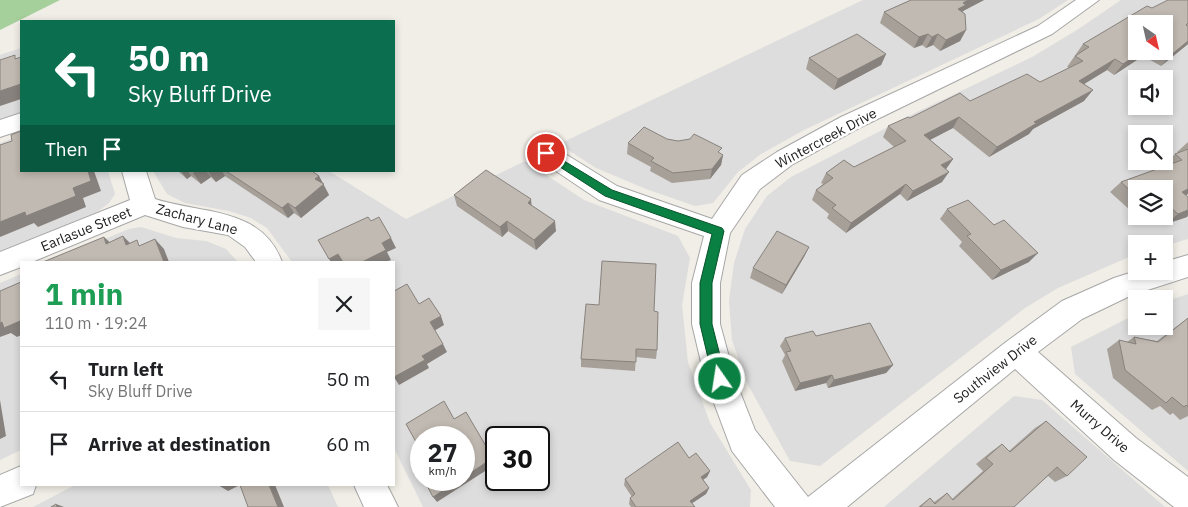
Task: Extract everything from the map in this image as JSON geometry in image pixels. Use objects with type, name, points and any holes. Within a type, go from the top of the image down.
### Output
[{"type":"street","name":"Wintercreek Drive","points":[[796,507],[743,440],[720,379],[706,324],[706,283],[718,231],[751,182],[785,158],[849,123],[1045,30],[1089,0]]},
{"type":"street","points":[[0,129],[20,121]]},
{"type":"street","points":[[546,153],[608,193],[718,231]]},
{"type":"street","name":"Zachary Lane","points":[[134,172],[144,204],[174,215],[237,227],[251,235],[269,261]]},
{"type":"street","name":"Earlasue Street","points":[[0,264],[144,204]]},
{"type":"street","name":"Southview Drive","points":[[822,507],[1016,352],[1072,310],[1124,286],[1188,266]]},
{"type":"street","name":"Murry Drive","points":[[1016,352],[1125,448],[1188,497]]},
{"type":"street","points":[[0,492],[20,482]]},
{"type":"street","points":[[370,486],[381,507]]},
{"type":"shaded area","points":[[863,0],[1068,0],[1039,19],[804,130],[761,154],[738,172],[713,203],[695,206],[646,189],[596,168],[559,144]]},
{"type":"shaded area","points":[[1121,0],[1188,0],[1188,239],[1173,243],[1173,235],[1128,235],[1128,257],[1058,288],[1025,308],[820,466],[790,461],[747,383],[732,340],[729,301],[734,263],[745,229],[767,196],[791,177],[915,113],[1032,57],[1077,30]]},
{"type":"shaded area","points":[[20,48],[20,114],[0,121],[0,55]]},
{"type":"shaded area","points":[[20,135],[20,172],[108,172],[115,194],[109,203],[97,212],[0,252],[0,143]]},
{"type":"shaded area","points":[[525,161],[584,200],[678,236],[690,258],[682,305],[688,362],[710,423],[751,490],[750,507],[423,507],[415,491],[475,491],[475,426],[410,426],[410,481],[395,450],[395,261],[291,261],[267,228],[251,218],[229,211],[185,203],[167,194],[154,172],[331,172],[406,219]]},
{"type":"shaded area","points":[[141,227],[176,238],[206,241],[226,249],[237,261],[51,261],[129,229]]},
{"type":"shaded area","points":[[20,274],[20,450],[0,460],[0,283]]},
{"type":"shaded area","points":[[1188,294],[1188,471],[1075,374],[1071,347],[1128,318],[1128,335],[1173,335],[1173,299]]},
{"type":"shaded area","points":[[1014,396],[1042,400],[1165,507],[884,507]]},
{"type":"shaded area","points":[[73,486],[328,486],[338,507],[33,507]]},
{"type":"green space","points":[[0,0],[60,0],[0,30]]},
{"type":"building","points":[[911,0],[968,0],[963,3],[966,5],[958,9],[965,14],[966,30],[946,40],[938,34],[932,37],[928,34],[919,37],[884,12]]},
{"type":"building","points":[[1168,0],[1188,0],[1188,23],[1186,25],[1188,26],[1188,41],[1173,53],[1173,15],[1132,15],[1147,6],[1152,8]]},
{"type":"building","points":[[1128,17],[1129,60],[1123,64],[1115,59],[1079,81],[1093,90],[1034,122],[1037,123],[997,147],[959,117],[924,135],[953,159],[941,165],[949,172],[913,191],[906,184],[851,223],[832,208],[836,205],[816,190],[833,178],[826,173],[844,160],[854,167],[906,141],[888,126],[908,117],[910,118],[960,93],[970,101],[1027,74],[1040,82],[1083,61],[1075,56],[1089,47],[1083,44]]},
{"type":"building","points":[[857,34],[886,54],[838,79],[809,58]]},
{"type":"building","points":[[15,55],[15,59],[20,57],[20,84],[0,91],[0,60]]},
{"type":"building","points":[[644,127],[667,139],[678,141],[690,139],[694,134],[722,148],[718,152],[723,155],[712,169],[673,173],[651,161],[654,158],[628,143]]},
{"type":"building","points":[[20,131],[20,172],[88,172],[91,181],[73,188],[76,196],[26,216],[25,212],[0,222],[0,145],[12,141],[11,135]]},
{"type":"building","points":[[1188,149],[1188,189],[1182,192],[1188,197],[1188,210],[1178,214],[1173,210],[1173,180],[1128,180],[1128,189],[1121,182],[1154,170],[1173,170],[1173,163],[1182,160],[1175,154]]},
{"type":"building","points":[[486,170],[531,199],[528,203],[555,221],[534,240],[507,221],[500,227],[454,195]]},
{"type":"building","points":[[228,172],[313,172],[319,176],[315,179],[324,184],[295,208],[288,203],[282,208]]},
{"type":"building","points":[[968,200],[994,225],[1004,220],[1038,253],[1001,270],[967,236],[971,234],[947,209]]},
{"type":"building","points":[[368,217],[371,221],[379,217],[391,238],[382,243],[386,250],[364,261],[342,261],[338,254],[329,259],[318,240]]},
{"type":"building","points":[[777,231],[809,247],[786,285],[753,268]]},
{"type":"building","points":[[123,236],[126,245],[137,240],[139,246],[155,239],[164,261],[45,261],[104,237],[106,244]]},
{"type":"building","points":[[602,261],[656,264],[654,311],[658,312],[657,350],[636,349],[636,362],[581,359],[586,304],[599,305]]},
{"type":"building","points":[[20,282],[20,321],[4,328],[2,322],[0,323],[0,291]]},
{"type":"building","points":[[407,284],[419,304],[429,298],[441,316],[430,322],[443,344],[422,356],[425,360],[395,376],[395,290]]},
{"type":"building","points":[[1188,318],[1188,407],[1186,405],[1184,407],[1172,397],[1166,403],[1125,370],[1119,340],[1136,344],[1134,337],[1158,342],[1167,335],[1173,335],[1173,330]]},
{"type":"building","points":[[870,323],[893,365],[834,380],[832,375],[800,383],[786,352],[791,351],[785,338],[813,331],[816,336]]},
{"type":"building","points":[[444,401],[454,419],[466,412],[474,426],[410,426],[410,431],[406,424]]},
{"type":"building","points":[[1046,421],[1087,457],[1067,476],[1057,467],[1014,507],[920,507],[930,498],[935,504],[947,493],[953,500],[993,464],[986,458],[1002,444],[1010,452]]},
{"type":"building","points":[[475,427],[485,444],[485,463],[475,470]]},
{"type":"building","points":[[678,442],[689,458],[696,453],[710,471],[701,477],[709,488],[690,501],[695,507],[636,507],[630,498],[635,494],[625,479]]},
{"type":"building","points":[[240,486],[269,486],[278,507],[248,507]]},
{"type":"building","points":[[430,491],[442,491],[433,497]]},
{"type":"route","points":[[546,153],[608,193],[718,231],[706,283],[706,324],[720,379]]}]
